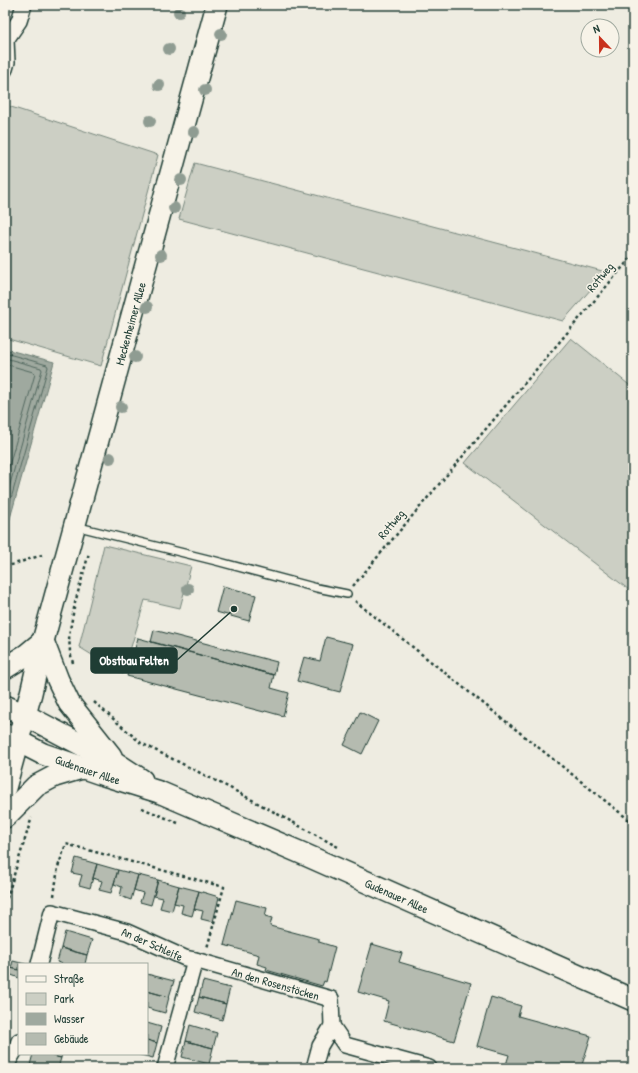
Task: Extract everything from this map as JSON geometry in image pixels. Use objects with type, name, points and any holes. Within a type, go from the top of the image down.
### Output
[{"type":"main road","name":"Meckenheimer Allee","points":[[5,788],[11,738],[25,715],[43,641],[85,528],[217,5]]},
{"type":"main road","points":[[5,668],[26,655],[43,641]]},
{"type":"main road","name":"Gudenauer Allee","points":[[43,641],[58,680],[69,703],[116,763]]},
{"type":"main road","name":"Gudenauer Allee","points":[[5,706],[116,763],[160,792]]},
{"type":"main road","name":"Gudenauer Allee","points":[[11,738],[43,754],[82,768],[160,792],[633,1000]]},
{"type":"main road","points":[[5,817],[36,786],[55,776],[82,768]]},
{"type":"street","points":[[5,69],[7,62],[6,40],[19,21],[24,5]]},
{"type":"street","points":[[39,963],[52,912]]},
{"type":"street","name":"An der Schleife","points":[[52,912],[127,932],[185,958],[199,962],[165,1068]]},
{"type":"street","name":"An den Rosenstöcken","points":[[199,962],[331,999],[332,1026]]},
{"type":"street","points":[[314,1068],[320,1046],[332,1026],[345,1045],[429,1068]]},
{"type":"street","points":[[6,1068],[8,1061],[18,1046]]},
{"type":"lane","points":[[85,528],[317,588],[347,594]]},
{"type":"path","name":"Rottweg","points":[[347,594],[633,255]]},
{"type":"path","points":[[74,666],[70,652],[69,636],[85,528]]},
{"type":"path","points":[[5,567],[42,555]]},
{"type":"path","points":[[347,594],[633,822]]},
{"type":"path","points":[[90,698],[141,743],[230,788],[339,847]]},
{"type":"path","points":[[138,807],[182,824]]},
{"type":"path","points":[[5,904],[33,817]]},
{"type":"path","points":[[52,912],[58,866],[66,844],[224,887],[199,962]]},
{"type":"green space","points":[[5,105],[158,155],[101,366],[5,338]]},
{"type":"green space","points":[[195,163],[606,272],[563,321],[179,219]]},
{"type":"green space","points":[[571,338],[633,388],[633,593],[465,463]]},
{"type":"green space","points":[[104,545],[191,566],[180,608],[145,600],[123,674],[79,647]]},
{"type":"water","points":[[5,349],[54,362],[7,529],[5,529]]},
{"type":"building","points":[[223,586],[256,595],[249,621],[216,612]]},
{"type":"building","points":[[154,630],[277,662],[274,675],[151,642]]},
{"type":"building","points":[[326,637],[353,644],[340,692],[297,681],[304,657],[320,661]]},
{"type":"building","points":[[138,638],[274,675],[271,688],[289,693],[283,716],[127,676]]},
{"type":"building","points":[[360,712],[378,721],[362,754],[344,745]]},
{"type":"building","points":[[76,858],[97,864],[90,888],[79,885],[82,875],[72,873]]},
{"type":"building","points":[[97,864],[118,870],[111,893],[99,890],[102,881],[93,878]]},
{"type":"building","points":[[118,870],[138,875],[131,900],[120,896],[122,887],[114,884]]},
{"type":"building","points":[[138,875],[158,880],[151,905],[140,902],[143,893],[134,890]]},
{"type":"building","points":[[158,880],[179,886],[172,911],[160,908],[163,898],[154,896]]},
{"type":"building","points":[[179,886],[199,891],[192,916],[181,913],[183,905],[174,903]]},
{"type":"building","points":[[199,891],[219,897],[213,922],[201,919],[203,911],[194,909]]},
{"type":"building","points":[[236,900],[267,908],[265,916],[272,918],[270,926],[319,939],[319,942],[335,947],[326,982],[324,981],[322,986],[266,970],[267,967],[257,964],[259,955],[224,945]]},
{"type":"building","points":[[65,932],[92,940],[87,955],[61,948]]},
{"type":"building","points":[[372,944],[402,953],[399,962],[471,983],[454,1041],[384,1021],[389,1001],[358,992]]},
{"type":"building","points":[[61,948],[87,955],[85,963],[57,962]]},
{"type":"building","points":[[13,961],[21,963],[18,963],[18,970],[11,968]]},
{"type":"building","points":[[11,968],[18,970],[18,978],[9,974]]},
{"type":"building","points":[[148,974],[174,981],[169,997],[148,991]]},
{"type":"building","points":[[203,981],[230,988],[226,1004],[199,997]]},
{"type":"building","points":[[148,991],[169,997],[165,1013],[148,1008]]},
{"type":"building","points":[[199,997],[226,1004],[222,1020],[195,1012]]},
{"type":"building","points":[[491,997],[521,1006],[518,1016],[591,1036],[581,1068],[505,1068],[509,1055],[477,1046]]},
{"type":"building","points":[[148,1023],[161,1027],[157,1043],[148,1040]]},
{"type":"building","points":[[190,1025],[217,1033],[213,1048],[186,1041]]},
{"type":"building","points":[[148,1040],[157,1043],[153,1058],[141,1055],[148,1055]]},
{"type":"building","points":[[186,1041],[213,1048],[209,1064],[182,1057]]},
{"type":"building","points":[[33,1055],[50,1055],[61,1058],[58,1068],[41,1068],[30,1065]]},
{"type":"building","points":[[50,1055],[62,1055],[61,1058]]},
{"type":"place","name":"Obstbau Felten","points":[[234,609]]}]
